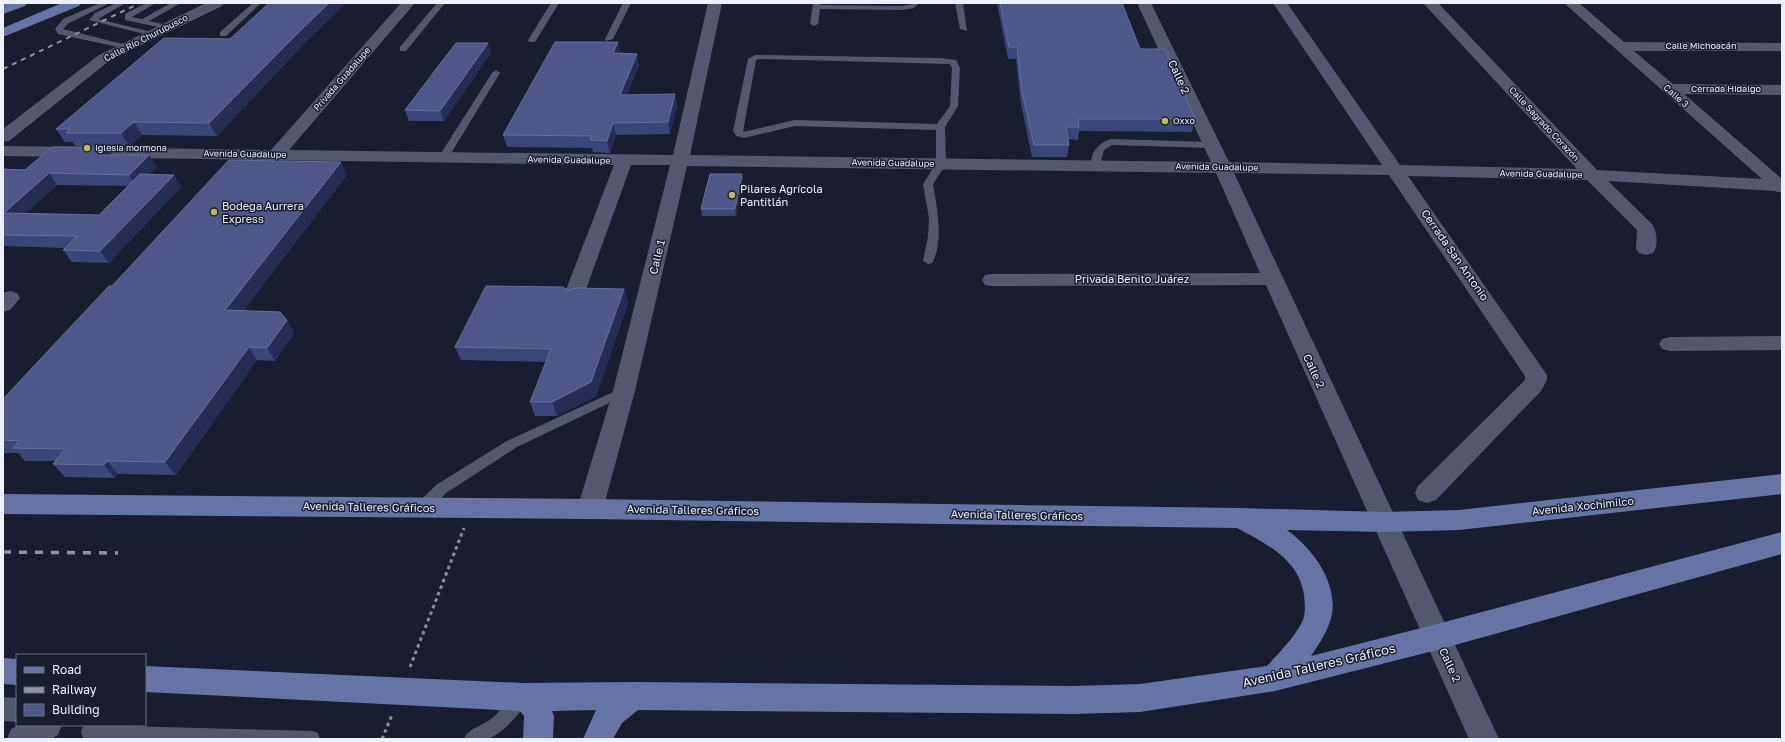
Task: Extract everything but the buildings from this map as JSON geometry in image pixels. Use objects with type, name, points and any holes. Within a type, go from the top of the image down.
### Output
[{"type":"main road","points":[[3,10],[20,3]]},
{"type":"main road","points":[[3,33],[74,3]]},
{"type":"main road","name":"Avenida Xochimilco","points":[[1384,522],[1459,520],[1782,484]]},
{"type":"main road","name":"Avenida Talleres Gráficos","points":[[3,504],[590,509],[1240,518],[1384,522]]},
{"type":"main road","points":[[1240,518],[1277,537],[1295,552],[1310,572],[1318,591],[1318,613],[1310,631],[1300,650],[1275,678]]},
{"type":"main road","points":[[1437,637],[1782,543]]},
{"type":"main road","name":"Avenida Talleres Gráficos","points":[[146,679],[523,697],[635,696],[1082,700],[1140,698],[1275,678],[1437,637]]},
{"type":"main road","points":[[3,671],[16,672]]},
{"type":"main road","points":[[598,739],[608,716],[621,703],[635,696]]},
{"type":"main road","points":[[523,697],[535,703],[539,716],[538,739]]},
{"type":"street","name":"Calle Río Churubusco","points":[[3,137],[79,76],[124,47],[146,28],[164,27],[218,3]]},
{"type":"street","name":"Privada Guadalupe","points":[[276,154],[408,3]]},
{"type":"street","name":"Calle 1","points":[[590,509],[624,391],[680,160],[715,3]]},
{"type":"street","name":"Calle 2","points":[[1144,3],[1222,167],[1484,739]]},
{"type":"street","name":"Cerrada San Antonio","points":[[1280,3],[1536,375],[1536,380],[1533,385],[1427,493]]},
{"type":"street","name":"Calle Sagrado Corazón","points":[[1430,3],[1592,175],[1646,230],[1646,249]]},
{"type":"street","name":"Calle 3","points":[[1571,3],[1781,187]]},
{"type":"street","name":"Calle Michoacán","points":[[1619,46],[1782,47]]},
{"type":"street","name":"Cerrada Hidalgo","points":[[1669,89],[1782,90]]},
{"type":"street","name":"Avenida Guadalupe","points":[[3,151],[1396,170],[1592,175],[1781,187]]},
{"type":"street","points":[[3,165],[21,151]]},
{"type":"street","points":[[574,295],[624,160]]},
{"type":"street","name":"Privada Benito Juárez","points":[[992,280],[1272,278]]},
{"type":"street","points":[[1670,344],[1782,343]]},
{"type":"street","points":[[3,710],[16,710]]},
{"type":"street","points":[[22,739],[45,726]]},
{"type":"lane","points":[[106,3],[66,21],[59,29],[61,32],[124,47]]},
{"type":"lane","points":[[122,3],[98,14],[93,20],[146,28],[177,3]]},
{"type":"lane","points":[[146,28],[128,18],[128,16],[152,3]]},
{"type":"lane","points":[[223,34],[257,3]]},
{"type":"lane","points":[[403,50],[441,3]]},
{"type":"lane","points":[[532,40],[555,3]]},
{"type":"lane","points":[[609,39],[627,3]]},
{"type":"lane","points":[[814,24],[817,5],[902,8],[911,6],[915,3]]},
{"type":"lane","points":[[959,3],[964,29]]},
{"type":"lane","points":[[928,261],[933,237],[934,218],[928,184],[941,164],[940,127],[954,106],[956,68],[952,62],[941,60],[758,57],[752,59],[751,62],[738,131],[739,134],[744,135],[794,123],[940,127]]},
{"type":"lane","points":[[443,158],[496,73]]},
{"type":"lane","points":[[1096,166],[1099,148],[1104,144],[1111,142],[1211,145]]},
{"type":"lane","points":[[422,508],[440,489],[512,444],[624,391]]},
{"type":"lane","points":[[472,739],[498,724],[523,697]]},
{"type":"lane","points":[[89,732],[312,739]]},
{"type":"path","points":[[408,672],[466,524]]},
{"type":"path","points":[[382,739],[394,709]]},
{"type":"railway","points":[[3,69],[140,3]]},
{"type":"railway","points":[[3,552],[118,553]]},
{"type":"place","name":"Oxxo","points":[[1165,121]]},
{"type":"place","name":"Iglesia mormona","points":[[87,148]]},
{"type":"place","name":"Pilares Agrícola Pantitlán","points":[[732,195]]},
{"type":"place","name":"Bodega Aurrera Express","points":[[214,212]]}]
